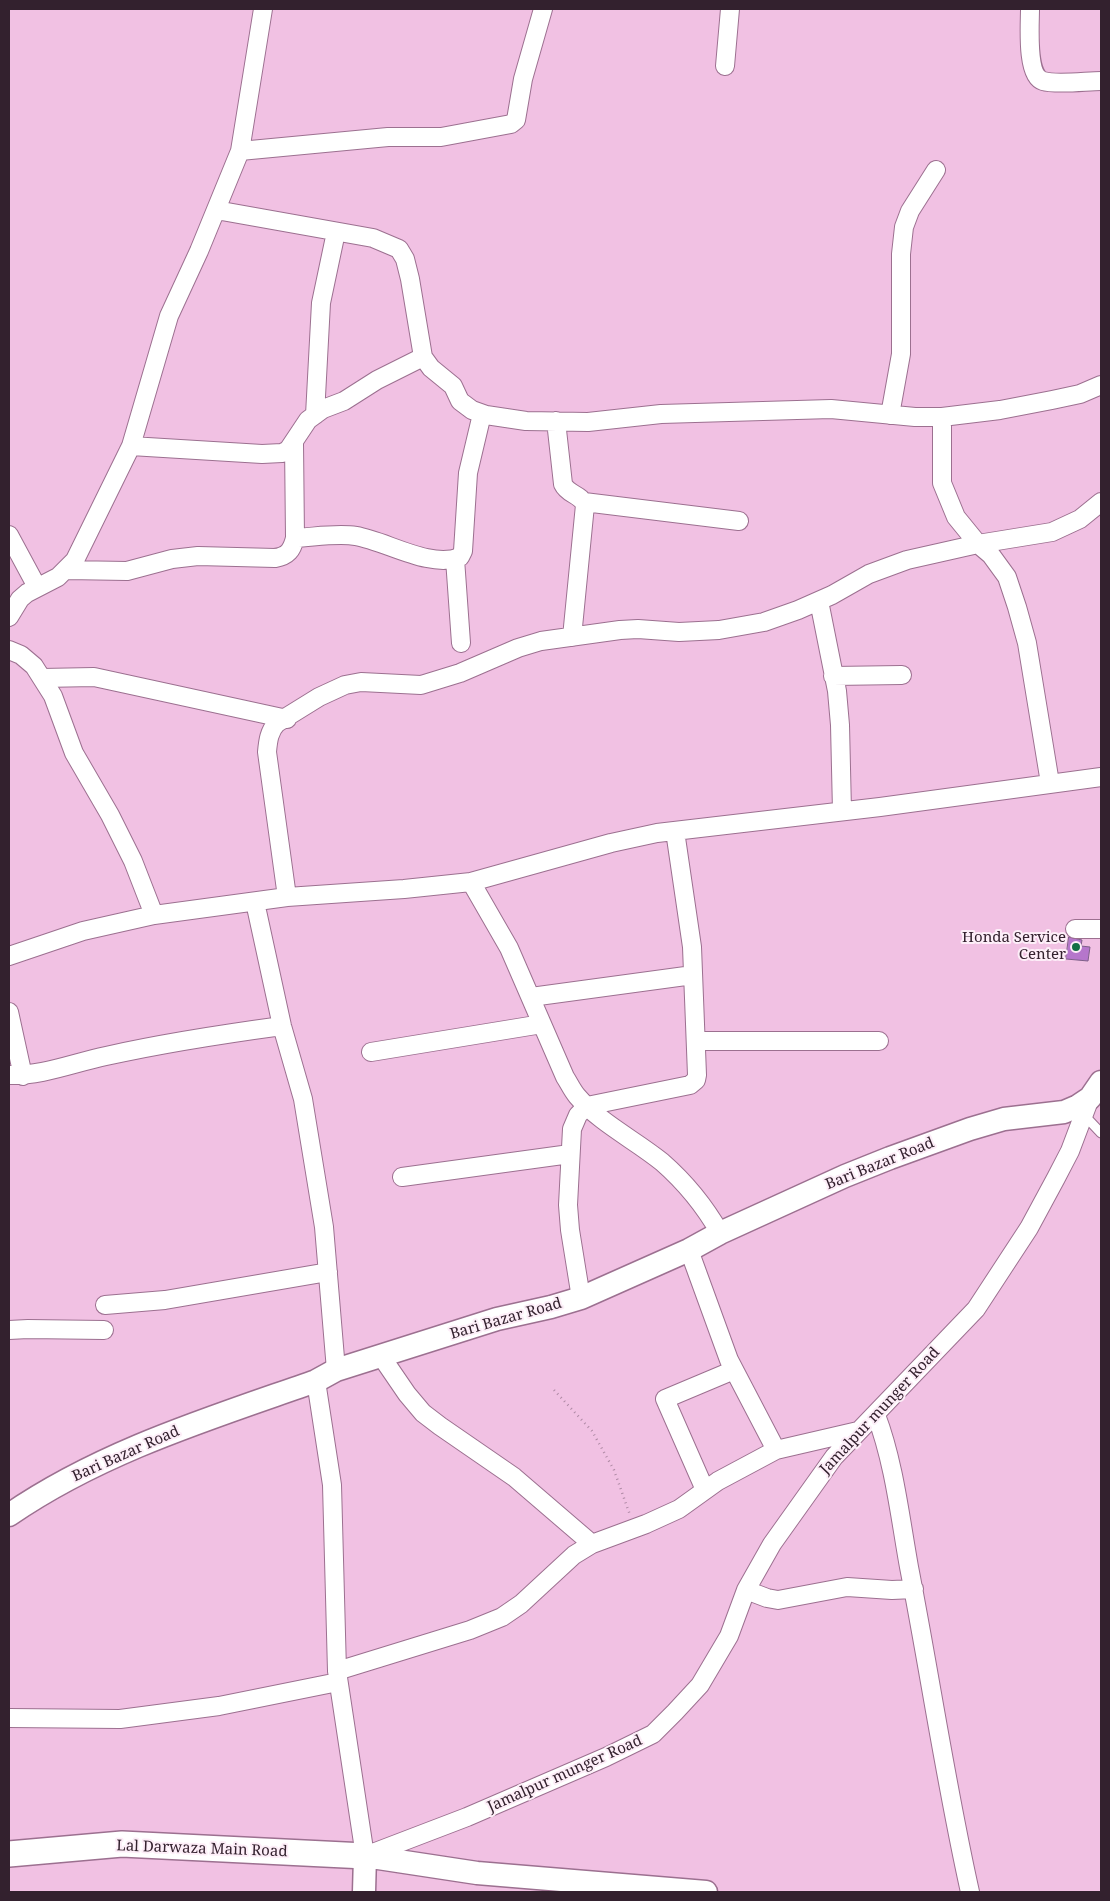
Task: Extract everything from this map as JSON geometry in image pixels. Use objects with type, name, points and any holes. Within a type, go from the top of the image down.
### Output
[{"type":"main road","name":"Lal Darwaza Main Road","points":[[9,1854],[122,1844],[365,1856]]},
{"type":"street","points":[[10,611],[20,599],[37,587],[58,577],[76,560],[131,446],[169,316],[199,251],[240,151],[263,9]]},
{"type":"street","points":[[240,151],[388,137],[441,138],[511,124],[516,120],[518,113],[523,79],[543,9]]},
{"type":"street","points":[[725,66],[730,9]]},
{"type":"street","points":[[1030,9],[1031,58],[1037,78],[1053,82],[1101,81]]},
{"type":"street","points":[[890,415],[900,354],[901,254],[904,227],[910,211],[936,170]]},
{"type":"street","points":[[216,210],[373,238],[399,249],[405,259],[410,279],[423,357],[431,368],[453,386],[460,401],[472,410],[482,414],[526,420],[588,422],[661,414],[831,409],[890,415],[942,417],[1000,410],[1052,400],[1080,394],[1101,385]]},
{"type":"street","points":[[315,415],[321,303],[336,232]]},
{"type":"street","points":[[131,446],[274,454],[288,450],[308,420],[323,409],[344,401],[377,380],[423,357]]},
{"type":"street","points":[[295,538],[354,536],[440,560],[460,558],[462,554],[468,473],[482,414]]},
{"type":"street","points":[[942,417],[942,482],[956,517],[978,544],[991,555],[1007,578],[1017,607],[1031,668],[1050,783]]},
{"type":"street","points":[[556,421],[563,484],[566,489],[580,497],[584,502],[585,510],[572,637]]},
{"type":"street","points":[[66,570],[127,571],[172,559],[198,556],[276,558],[287,554],[295,538],[294,443]]},
{"type":"street","points":[[584,502],[739,521]]},
{"type":"street","points":[[287,897],[267,752],[272,728],[277,723],[319,698],[345,685],[361,682],[379,682],[421,686],[460,673],[518,648],[541,641],[629,629],[679,632],[720,630],[764,622],[819,601],[869,574],[907,560],[978,544],[1052,532],[1080,519],[1101,502]]},
{"type":"street","points":[[9,535],[37,587]]},
{"type":"street","points":[[456,559],[460,643]]},
{"type":"street","points":[[819,601],[840,725],[842,811]]},
{"type":"street","points":[[9,650],[21,655],[34,666],[53,696],[74,753],[110,815],[133,861],[154,915]]},
{"type":"street","points":[[833,676],[902,675]]},
{"type":"street","points":[[42,678],[94,677],[286,719]]},
{"type":"street","points":[[9,956],[83,931],[154,915],[287,897],[404,890],[472,882],[611,843],[675,831],[1101,777]]},
{"type":"street","points":[[581,1298],[570,1230],[570,1154],[574,1121],[587,1106],[694,1083],[697,1075],[692,947],[675,831]]},
{"type":"street","points":[[472,882],[509,948],[564,1077],[577,1096],[587,1106],[660,1161],[685,1183],[703,1205],[720,1233]]},
{"type":"street","points":[[255,902],[282,1026],[303,1098],[324,1227],[336,1370]]},
{"type":"street","points":[[1075,929],[1101,929]]},
{"type":"street","points":[[530,997],[693,975]]},
{"type":"street","points":[[9,1012],[16,1076],[114,1054],[212,1036],[282,1026]]},
{"type":"street","points":[[371,1052],[542,1024]]},
{"type":"street","points":[[696,1041],[878,1041]]},
{"type":"street","name":"Bari Bazar Road","points":[[9,1515],[27,1502],[134,1447],[316,1381],[336,1370],[497,1319],[581,1298],[689,1250],[720,1233],[881,1162],[970,1129],[1004,1119],[1064,1112],[1091,1098]]},
{"type":"street","name":"Jamalpur munger Road","points":[[365,1856],[467,1817],[573,1772],[652,1734],[700,1685],[729,1636],[746,1590],[772,1544],[834,1457],[976,1309],[1029,1228],[1070,1151],[1091,1098]]},
{"type":"street","points":[[402,1177],[570,1154]]},
{"type":"street","points":[[689,1250],[728,1360],[776,1450]]},
{"type":"street","points":[[105,1304],[165,1300],[328,1272]]},
{"type":"street","points":[[9,1330],[104,1330]]},
{"type":"street","points":[[381,1356],[407,1394],[424,1413],[514,1477],[592,1544]]},
{"type":"street","points":[[705,1490],[665,1399],[734,1370]]},
{"type":"street","points":[[316,1381],[332,1485],[337,1677],[365,1856],[364,1892]]},
{"type":"street","points":[[876,1415],[884,1436],[914,1589],[957,1835],[970,1892]]},
{"type":"street","points":[[9,1718],[129,1718],[219,1706],[337,1677],[470,1630],[502,1616],[521,1604],[574,1555],[592,1544],[679,1509],[718,1481],[776,1450],[858,1431]]},
{"type":"street","points":[[746,1590],[778,1600],[842,1588],[914,1589]]},
{"type":"street","points":[[365,1856],[477,1873],[649,1890],[706,1892]]},
{"type":"lane","points":[[1091,1098],[1101,1133]]},
{"type":"path","points":[[554,1390],[592,1431],[614,1470],[634,1528]]},
{"type":"building","name":"Honda Service Center","points":[[1069,937],[1082,940],[1081,946],[1090,947],[1088,961],[1066,959]]},
{"type":"place","name":"Honda Service Center","points":[[1076,947]]}]
